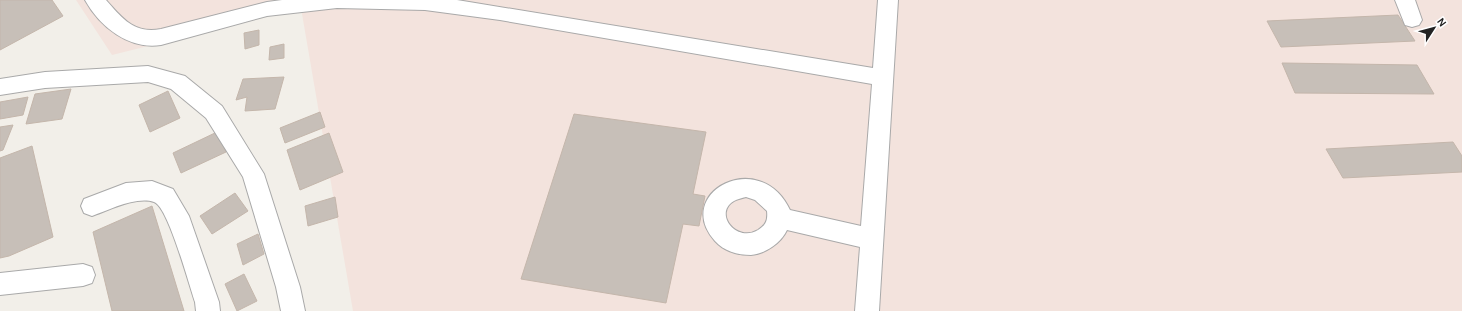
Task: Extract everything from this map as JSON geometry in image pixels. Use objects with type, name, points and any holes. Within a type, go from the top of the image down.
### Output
[{"type":"street","points":[[95,0],[109,16],[131,34],[143,39],[161,37],[274,8],[337,1],[425,3],[500,13],[883,78]]},
{"type":"street","points":[[867,311],[888,0]]},
{"type":"street","points":[[1405,0],[1412,20]]},
{"type":"street","points":[[0,87],[45,80],[148,74],[178,82],[214,112],[253,174],[288,286],[293,311]]},
{"type":"street","points":[[92,206],[126,193],[152,191],[165,196],[181,222],[207,302],[208,311]]},
{"type":"street","points":[[779,218],[872,239]]},
{"type":"street","points":[[0,284],[83,275]]},
{"type":"shaded area","points":[[76,0],[1462,0],[1462,311],[353,311],[301,8],[112,55]]},
{"type":"building","points":[[0,0],[52,0],[63,16],[0,50]]},
{"type":"building","points":[[1398,15],[1415,41],[1281,47],[1267,21]]},
{"type":"building","points":[[259,30],[259,45],[245,49],[244,33]]},
{"type":"building","points":[[284,44],[284,58],[269,60],[270,47]]},
{"type":"building","points":[[1282,63],[1417,65],[1434,94],[1295,93]]},
{"type":"building","points":[[284,77],[275,109],[245,111],[247,97],[236,100],[243,79]]},
{"type":"building","points":[[71,89],[62,119],[26,124],[35,94]]},
{"type":"building","points":[[168,91],[180,118],[150,132],[139,105]]},
{"type":"building","points":[[28,97],[23,115],[0,119],[0,102]]},
{"type":"building","points":[[320,112],[325,127],[285,143],[280,128]]},
{"type":"building","points":[[574,114],[706,132],[693,194],[705,196],[699,226],[683,224],[666,303],[521,279]]},
{"type":"building","points":[[13,125],[3,150],[0,151],[0,127]]},
{"type":"building","points":[[217,132],[226,152],[181,173],[173,153]]},
{"type":"building","points":[[329,133],[343,172],[300,190],[287,150]]},
{"type":"building","points":[[1453,142],[1462,156],[1462,172],[1343,178],[1326,149]]},
{"type":"building","points":[[32,146],[53,237],[9,256],[0,258],[0,158]]},
{"type":"building","points":[[235,193],[248,211],[212,234],[200,216]]},
{"type":"building","points":[[335,197],[338,217],[308,226],[305,206]]},
{"type":"building","points":[[152,206],[184,311],[112,311],[93,232]]},
{"type":"building","points":[[258,234],[264,254],[243,265],[237,244]]},
{"type":"building","points":[[244,274],[257,301],[237,311],[225,284]]}]
